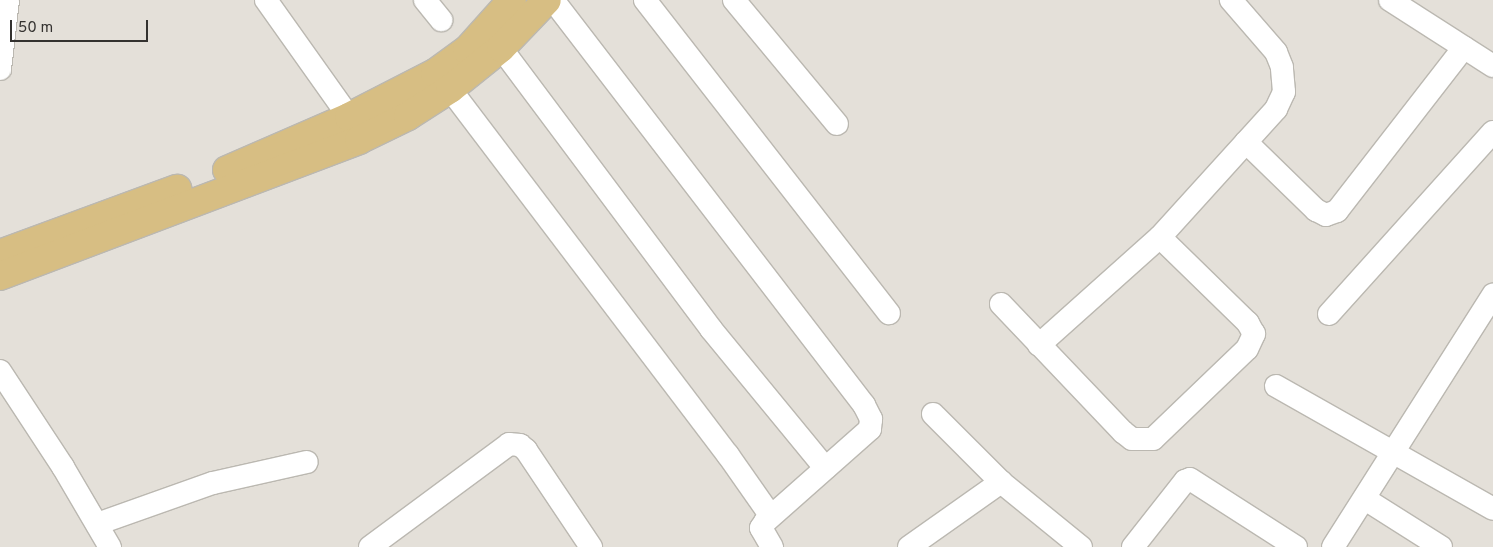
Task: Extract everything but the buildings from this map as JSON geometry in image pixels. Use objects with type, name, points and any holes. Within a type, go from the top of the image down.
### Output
[{"type":"main road","points":[[0,254],[244,164],[349,117],[435,73],[466,50],[512,0]]},
{"type":"main road","points":[[0,276],[359,140],[408,116],[450,90],[501,48],[547,0]]},
{"type":"street","points":[[0,69],[8,0]]},
{"type":"street","points":[[266,0],[349,117]]},
{"type":"street","points":[[424,0],[440,20]]},
{"type":"street","points":[[553,0],[864,405],[871,419],[870,429],[770,516],[762,528],[772,547]]},
{"type":"street","points":[[645,0],[889,313]]},
{"type":"street","points":[[734,0],[837,124]]},
{"type":"street","points":[[1039,345],[1160,237],[1276,109],[1284,92],[1282,67],[1276,52],[1230,0]]},
{"type":"street","points":[[1390,0],[1493,66]]},
{"type":"street","points":[[1246,142],[1316,210],[1326,215],[1337,211],[1464,47]]},
{"type":"street","points":[[501,48],[711,329],[825,468]]},
{"type":"street","points":[[450,90],[728,455],[770,516]]},
{"type":"street","points":[[1329,314],[1493,132]]},
{"type":"street","points":[[1001,304],[1123,432],[1132,439],[1153,439],[1247,349],[1254,334],[1248,323],[1160,237]]},
{"type":"street","points":[[1333,547],[1493,295]]},
{"type":"street","points":[[0,372],[110,547]]},
{"type":"street","points":[[1276,386],[1493,509]]},
{"type":"street","points":[[934,414],[1001,482],[1081,547]]},
{"type":"street","points":[[384,543],[509,444],[520,445],[526,450],[580,543]]},
{"type":"street","points":[[97,524],[213,483],[307,462]]},
{"type":"street","points":[[1133,547],[1185,480],[1190,479],[1296,547]]},
{"type":"street","points":[[909,547],[1001,482]]},
{"type":"street","points":[[1365,499],[1441,547]]}]
